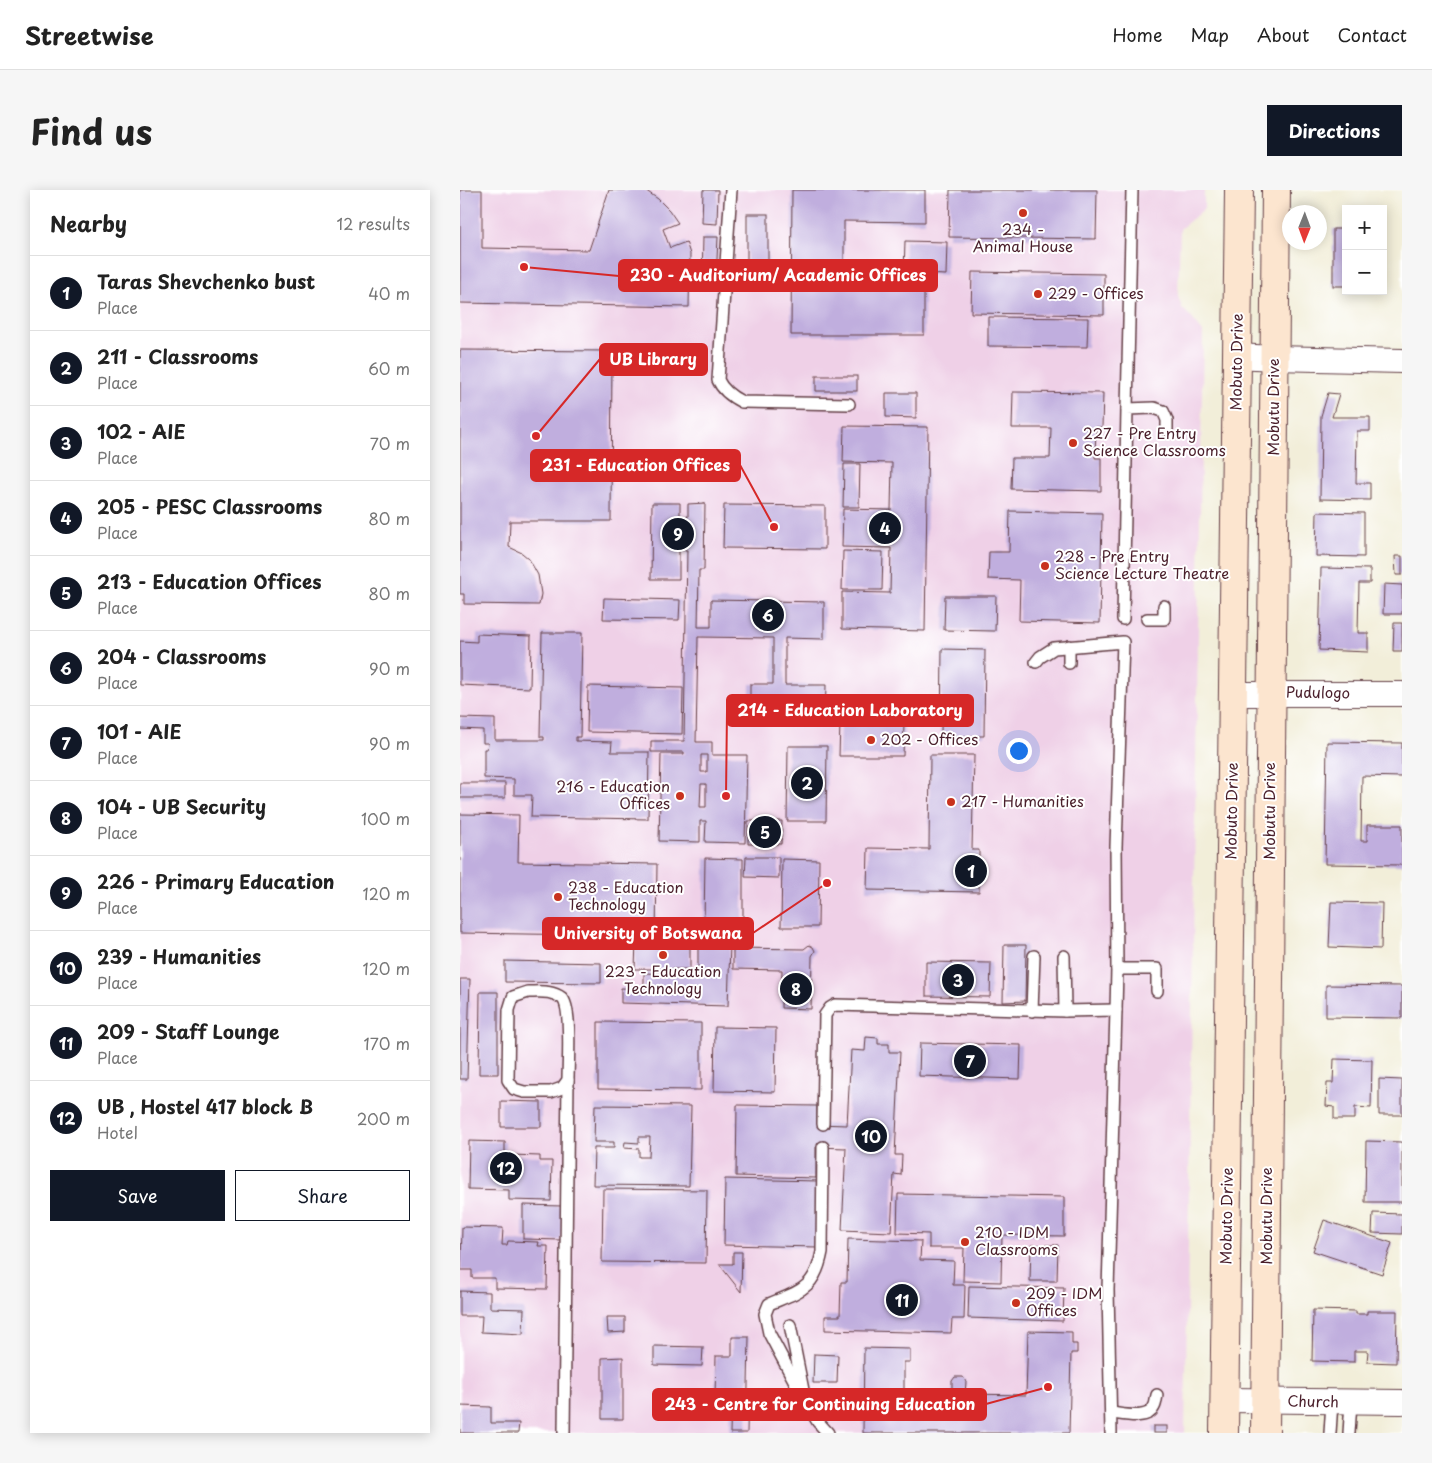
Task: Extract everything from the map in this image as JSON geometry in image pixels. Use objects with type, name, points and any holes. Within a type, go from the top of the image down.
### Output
[{"type":"main road","name":"Mobuto Drive","points":[[1224,1433],[1239,190]]},
{"type":"main road","name":"Mobutu Drive","points":[[1266,1433],[1276,190]]},
{"type":"main road","points":[[1238,293],[1275,294]]},
{"type":"street","points":[[1237,356],[1402,360]]},
{"type":"street","name":"Pudulogo","points":[[1233,694],[1402,694]]},
{"type":"street","name":"Church","points":[[1225,1400],[1402,1402]]},
{"type":"lane","points":[[731,190],[718,380],[720,384],[728,394],[742,402],[850,404]]},
{"type":"lane","points":[[1123,619],[1132,190]]},
{"type":"lane","points":[[1126,409],[1154,408],[1163,412],[1167,420],[1167,430]]},
{"type":"lane","points":[[1147,619],[1164,619],[1164,606]]},
{"type":"lane","points":[[1036,662],[1054,648],[1123,642],[1116,847],[1117,969],[1108,1290],[1111,1433]]},
{"type":"lane","points":[[1069,646],[1069,662]]},
{"type":"lane","points":[[1032,1011],[1034,956]]},
{"type":"lane","points":[[1064,956],[1065,1012]]},
{"type":"lane","points":[[1117,969],[1157,969],[1157,991]]},
{"type":"lane","points":[[564,1433],[568,1080],[568,1010],[563,999],[551,992],[528,992],[514,997],[509,1010],[508,1080],[514,1088],[524,1092],[551,1092],[562,1088],[568,1080]]},
{"type":"lane","points":[[823,1124],[825,1015],[830,1008],[840,1004],[1065,1012],[1116,1010]]},
{"type":"lane","points":[[823,1147],[822,1252],[819,1268],[807,1285],[769,1304],[765,1314],[769,1334],[818,1422],[828,1433]]},
{"type":"lane","points":[[790,1325],[806,1401]]},
{"type":"lane","points":[[1111,1413],[1142,1415],[1150,1412],[1154,1407],[1157,1395]]},
{"type":"lane","points":[[1330,1433],[1341,1402]]},
{"type":"lane","points":[[1341,1402],[1349,1433]]},
{"type":"shaded area","points":[[460,190],[1204,190],[1204,209],[1180,229],[1178,296],[1182,308],[1203,332],[1185,1433],[460,1433]]},
{"type":"building","points":[[460,190],[482,190],[482,248],[589,250],[609,190],[645,190],[669,210],[678,223],[663,229],[670,248],[686,242],[690,254],[689,307],[460,303]]},
{"type":"building","points":[[703,190],[718,190],[717,224],[702,223]]},
{"type":"building","points":[[792,190],[925,190],[925,222],[844,221],[844,280],[924,280],[924,335],[791,335]]},
{"type":"building","name":"234 - Animal House","points":[[950,190],[1097,190],[1096,239],[949,237]]},
{"type":"building","points":[[747,214],[768,214],[768,277],[747,277]]},
{"type":"building","points":[[1333,229],[1342,229],[1342,286],[1333,286]]},
{"type":"building","points":[[703,237],[718,237],[716,282],[702,282]]},
{"type":"building","points":[[905,241],[947,242],[946,275],[904,273]]},
{"type":"building","name":"229 - Offices","points":[[972,272],[1104,274],[1104,315],[971,313]]},
{"type":"building","points":[[988,317],[1088,318],[1087,347],[988,346]]},
{"type":"building","points":[[460,350],[612,351],[611,521],[510,521],[509,547],[522,553],[529,559],[538,575],[541,594],[539,605],[464,604],[464,594],[460,594]]},
{"type":"building","points":[[816,376],[857,376],[857,391],[816,391]]},
{"type":"building","name":"227 - Pre Entry Science Classrooms","points":[[1013,392],[1103,393],[1102,427],[1096,427],[1095,458],[1101,458],[1101,491],[1011,489],[1012,458],[1050,458],[1051,428],[1012,428]]},
{"type":"building","points":[[886,393],[916,393],[916,418],[886,417]]},
{"type":"building","points":[[1328,393],[1339,394],[1332,417],[1370,417],[1370,431],[1357,431],[1356,483],[1370,483],[1370,500],[1320,499],[1321,416]]},
{"type":"building","points":[[844,426],[928,427],[925,631],[842,629],[842,592],[890,593],[891,548],[842,547],[843,509],[891,510],[892,463],[843,462]]},
{"type":"building","points":[[844,464],[860,464],[859,507],[843,507]]},
{"type":"building","points":[[652,503],[680,503],[680,517],[688,517],[688,504],[705,503],[704,570],[699,570],[698,627],[711,627],[711,600],[824,602],[824,639],[785,638],[785,685],[826,685],[825,718],[750,717],[750,684],[773,684],[773,638],[698,637],[696,742],[712,742],[712,755],[747,755],[745,843],[705,842],[706,821],[700,821],[700,842],[659,841],[661,754],[684,754],[684,752],[651,752],[651,741],[684,741],[687,550],[679,550],[679,579],[651,579]],"holes":[[[701,755],[707,755],[707,772],[701,772]],[[701,784],[706,784],[706,807],[700,807]]]},
{"type":"building","points":[[724,505],[825,506],[825,549],[723,548]]},
{"type":"building","name":"228 - Pre Entry Science Lecture Theatre","points":[[1010,511],[1102,513],[1100,623],[1019,621],[1020,580],[988,579],[989,552],[1009,552]]},
{"type":"building","points":[[1317,512],[1364,513],[1364,557],[1316,556]]},
{"type":"building","points":[[843,551],[883,552],[882,590],[842,590]]},
{"type":"building","points":[[1395,556],[1402,556],[1402,575],[1396,575]]},
{"type":"building","points":[[1321,568],[1370,569],[1370,583],[1359,583],[1358,633],[1368,633],[1368,652],[1319,650]]},
{"type":"building","points":[[1384,584],[1402,585],[1402,614],[1383,614]]},
{"type":"building","points":[[945,596],[996,596],[995,631],[944,630]]},
{"type":"building","points":[[604,598],[680,600],[679,620],[603,619]]},
{"type":"building","points":[[1394,623],[1402,623],[1402,651],[1393,651]]},
{"type":"building","points":[[542,633],[582,633],[580,737],[576,737],[576,741],[612,742],[611,752],[649,752],[648,819],[531,817],[532,795],[514,795],[514,779],[484,778],[484,749],[487,749],[488,743],[483,743],[483,730],[460,729],[460,718],[495,719],[495,740],[544,740],[544,737],[540,737]]},
{"type":"building","points":[[477,634],[531,636],[530,688],[460,685],[460,641],[477,642]]},
{"type":"building","points":[[942,649],[985,650],[984,736],[941,736]]},
{"type":"building","points":[[588,686],[683,688],[682,734],[587,732]]},
{"type":"building","name":"202 - Offices","points":[[840,723],[904,723],[903,756],[839,756]]},
{"type":"building","points":[[1327,742],[1402,743],[1402,777],[1362,776],[1361,841],[1367,841],[1367,825],[1402,825],[1402,865],[1325,864]]},
{"type":"building","points":[[788,746],[827,746],[826,821],[787,821]]},
{"type":"building","name":"217 - Humanities","points":[[930,755],[974,755],[972,850],[979,850],[979,892],[867,890],[868,848],[929,849]]},
{"type":"building","points":[[460,783],[505,783],[505,798],[460,798]]},
{"type":"building","name":"238 - Education Technology","points":[[460,814],[519,815],[518,862],[657,864],[656,936],[460,933]]},
{"type":"building","points":[[748,821],[782,821],[781,844],[748,844]]},
{"type":"building","points":[[746,857],[779,857],[779,878],[745,877]]},
{"type":"building","points":[[705,858],[743,859],[743,926],[704,925]]},
{"type":"building","points":[[782,859],[819,860],[818,927],[781,927]]},
{"type":"building","points":[[1331,902],[1382,903],[1381,949],[1329,947]]},
{"type":"building","name":"223 - Education Technology","points":[[636,940],[690,941],[690,969],[635,969]]},
{"type":"building","points":[[698,943],[730,944],[728,1006],[621,1003],[621,988],[644,989],[644,973],[698,975]]},
{"type":"building","points":[[809,945],[815,951],[812,956],[811,1009],[781,1008],[782,970],[733,969],[733,948],[804,949]]},
{"type":"building","points":[[1004,945],[1026,945],[1025,1001],[1003,1002]]},
{"type":"building","points":[[505,961],[601,963],[601,983],[505,982]]},
{"type":"building","points":[[926,962],[991,963],[990,997],[926,996]]},
{"type":"building","points":[[460,979],[470,979],[467,1079],[460,1079]]},
{"type":"building","points":[[1326,985],[1402,986],[1402,1018],[1326,1017]]},
{"type":"building","points":[[480,992],[498,992],[498,1074],[479,1074]]},
{"type":"building","points":[[598,1022],[701,1023],[701,1090],[598,1089]]},
{"type":"building","points":[[715,1027],[776,1028],[775,1092],[714,1091]]},
{"type":"building","points":[[866,1037],[878,1038],[878,1044],[889,1044],[889,1052],[900,1052],[895,1155],[902,1155],[901,1175],[894,1174],[891,1232],[842,1230],[846,1148],[816,1147],[816,1178],[736,1176],[737,1105],[817,1106],[817,1124],[847,1125],[851,1050],[865,1051]]},
{"type":"building","points":[[920,1043],[1021,1045],[1020,1079],[919,1076]]},
{"type":"building","points":[[1334,1059],[1372,1060],[1371,1108],[1355,1107],[1355,1119],[1334,1119],[1334,1107],[1326,1106],[1327,1083],[1333,1083]]},
{"type":"building","points":[[1379,1079],[1402,1080],[1402,1115],[1379,1115]]},
{"type":"building","points":[[501,1101],[541,1102],[541,1127],[501,1127]]},
{"type":"building","points":[[595,1105],[691,1106],[689,1186],[593,1185],[594,1148],[614,1148],[614,1142],[594,1142]],"holes":[[[639,1137],[650,1137],[649,1157],[639,1157],[639,1149],[624,1148],[625,1142],[639,1143]]]},
{"type":"building","points":[[469,1141],[505,1142],[505,1153],[501,1152],[501,1161],[510,1161],[510,1155],[540,1156],[540,1161],[552,1161],[551,1201],[509,1200],[509,1190],[468,1189]]},
{"type":"building","points":[[1366,1141],[1402,1142],[1402,1202],[1365,1202]]},
{"type":"building","points":[[725,1179],[819,1181],[818,1247],[724,1245]]},
{"type":"building","points":[[603,1189],[707,1190],[706,1263],[602,1262]]},
{"type":"building","name":"210 - IDM Classrooms","points":[[898,1194],[1064,1197],[1064,1236],[1002,1235],[1001,1282],[963,1281],[964,1248],[929,1248],[929,1234],[897,1233]]},
{"type":"building","points":[[523,1205],[562,1206],[561,1240],[523,1239]]},
{"type":"building","points":[[1373,1213],[1402,1214],[1402,1234],[1372,1233]]},
{"type":"building","points":[[1324,1220],[1392,1243],[1382,1274],[1313,1251]]},
{"type":"building","points":[[462,1227],[503,1228],[502,1245],[507,1245],[508,1241],[539,1242],[538,1246],[548,1246],[547,1289],[495,1288],[495,1278],[472,1278],[472,1270],[461,1270]]},
{"type":"building","points":[[848,1239],[921,1241],[920,1260],[954,1261],[953,1285],[965,1285],[964,1319],[952,1319],[951,1333],[825,1330],[825,1316],[840,1316],[841,1282],[847,1282]]},
{"type":"building","points":[[1031,1245],[1058,1245],[1057,1281],[1030,1281]]},
{"type":"building","points":[[733,1252],[742,1252],[741,1292],[719,1264],[733,1264]]},
{"type":"building","name":"209 - IDM Offices","points":[[969,1286],[1064,1288],[1063,1321],[968,1318]]},
{"type":"building","points":[[460,1291],[490,1292],[490,1308],[524,1309],[523,1334],[481,1332],[482,1316],[460,1316]]},
{"type":"building","points":[[1313,1310],[1356,1311],[1356,1314],[1367,1314],[1367,1311],[1397,1311],[1396,1363],[1367,1362],[1368,1351],[1354,1351],[1354,1362],[1312,1361]]},
{"type":"building","points":[[607,1317],[625,1317],[625,1332],[608,1333]]},
{"type":"building","points":[[1028,1331],[1072,1332],[1072,1344],[1077,1344],[1077,1353],[1071,1353],[1069,1433],[863,1433],[864,1348],[910,1349],[910,1362],[904,1362],[904,1392],[952,1393],[952,1381],[955,1377],[963,1377],[966,1382],[965,1394],[1026,1395]]},
{"type":"building","points":[[732,1337],[749,1337],[747,1433],[730,1433],[731,1396],[715,1396],[716,1356],[732,1356]]},
{"type":"building","points":[[654,1346],[703,1347],[702,1366],[654,1365]]},
{"type":"building","points":[[814,1354],[838,1355],[837,1383],[813,1383]]},
{"type":"building","points":[[623,1357],[623,1419],[602,1419],[602,1358]]},
{"type":"building","points":[[460,1406],[491,1407],[491,1423],[519,1423],[518,1433],[460,1433]]},
{"type":"building","points":[[1153,1426],[1167,1426],[1167,1433],[1153,1433]]},
{"type":"place","name":"234 - Animal House","points":[[1023,213]]},
{"type":"place","name":"230 - Auditorium/ Academic Offices","points":[[524,267]]},
{"type":"place","name":"229 - Offices","points":[[1038,294]]},
{"type":"place","name":"UB Library","points":[[536,436]]},
{"type":"place","name":"227 - Pre Entry Science Classrooms","points":[[1073,443]]},
{"type":"place","name":"231 - Education Offices","points":[[774,527]]},
{"type":"place","name":"205 - PESC Classrooms","points":[[885,528]]},
{"type":"place","name":"226 - Primary Education","points":[[678,534]]},
{"type":"place","name":"228 - Pre Entry Science Lecture Theatre","points":[[1045,566]]},
{"type":"place","name":"204 - Classrooms","points":[[768,615]]},
{"type":"place","name":"202 - Offices","points":[[871,740]]},
{"type":"place","name":"211 - Classrooms","points":[[807,783]]},
{"type":"place","name":"216 - Education Offices","points":[[680,796]]},
{"type":"place","name":"214 - Education Laboratory","points":[[726,796]]},
{"type":"place","name":"217 - Humanities","points":[[951,802]]},
{"type":"place","name":"213 - Education Offices","points":[[765,832]]},
{"type":"place","name":"Taras Shevchenko bust","points":[[971,871]]},
{"type":"place","name":"University of Botswana","points":[[827,883]]},
{"type":"place","name":"238 - Education Technology","points":[[558,897]]},
{"type":"place","name":"223 - Education Technology","points":[[663,955]]},
{"type":"place","name":"102 - AIE","points":[[958,980]]},
{"type":"place","name":"104 - UB Security","points":[[796,989]]},
{"type":"place","name":"101 - AIE","points":[[970,1061]]},
{"type":"place","name":"239 - Humanities","points":[[871,1136]]},
{"type":"place","name":"UB , Hostel 417 block B","points":[[506,1168]]},
{"type":"place","name":"210 - IDM Classrooms","points":[[965,1242]]},
{"type":"place","name":"209 - Staff Lounge","points":[[902,1300]]},
{"type":"place","name":"209 - IDM Offices","points":[[1016,1303]]},
{"type":"place","name":"243 - Centre for Continuing Education","points":[[1048,1387]]}]
